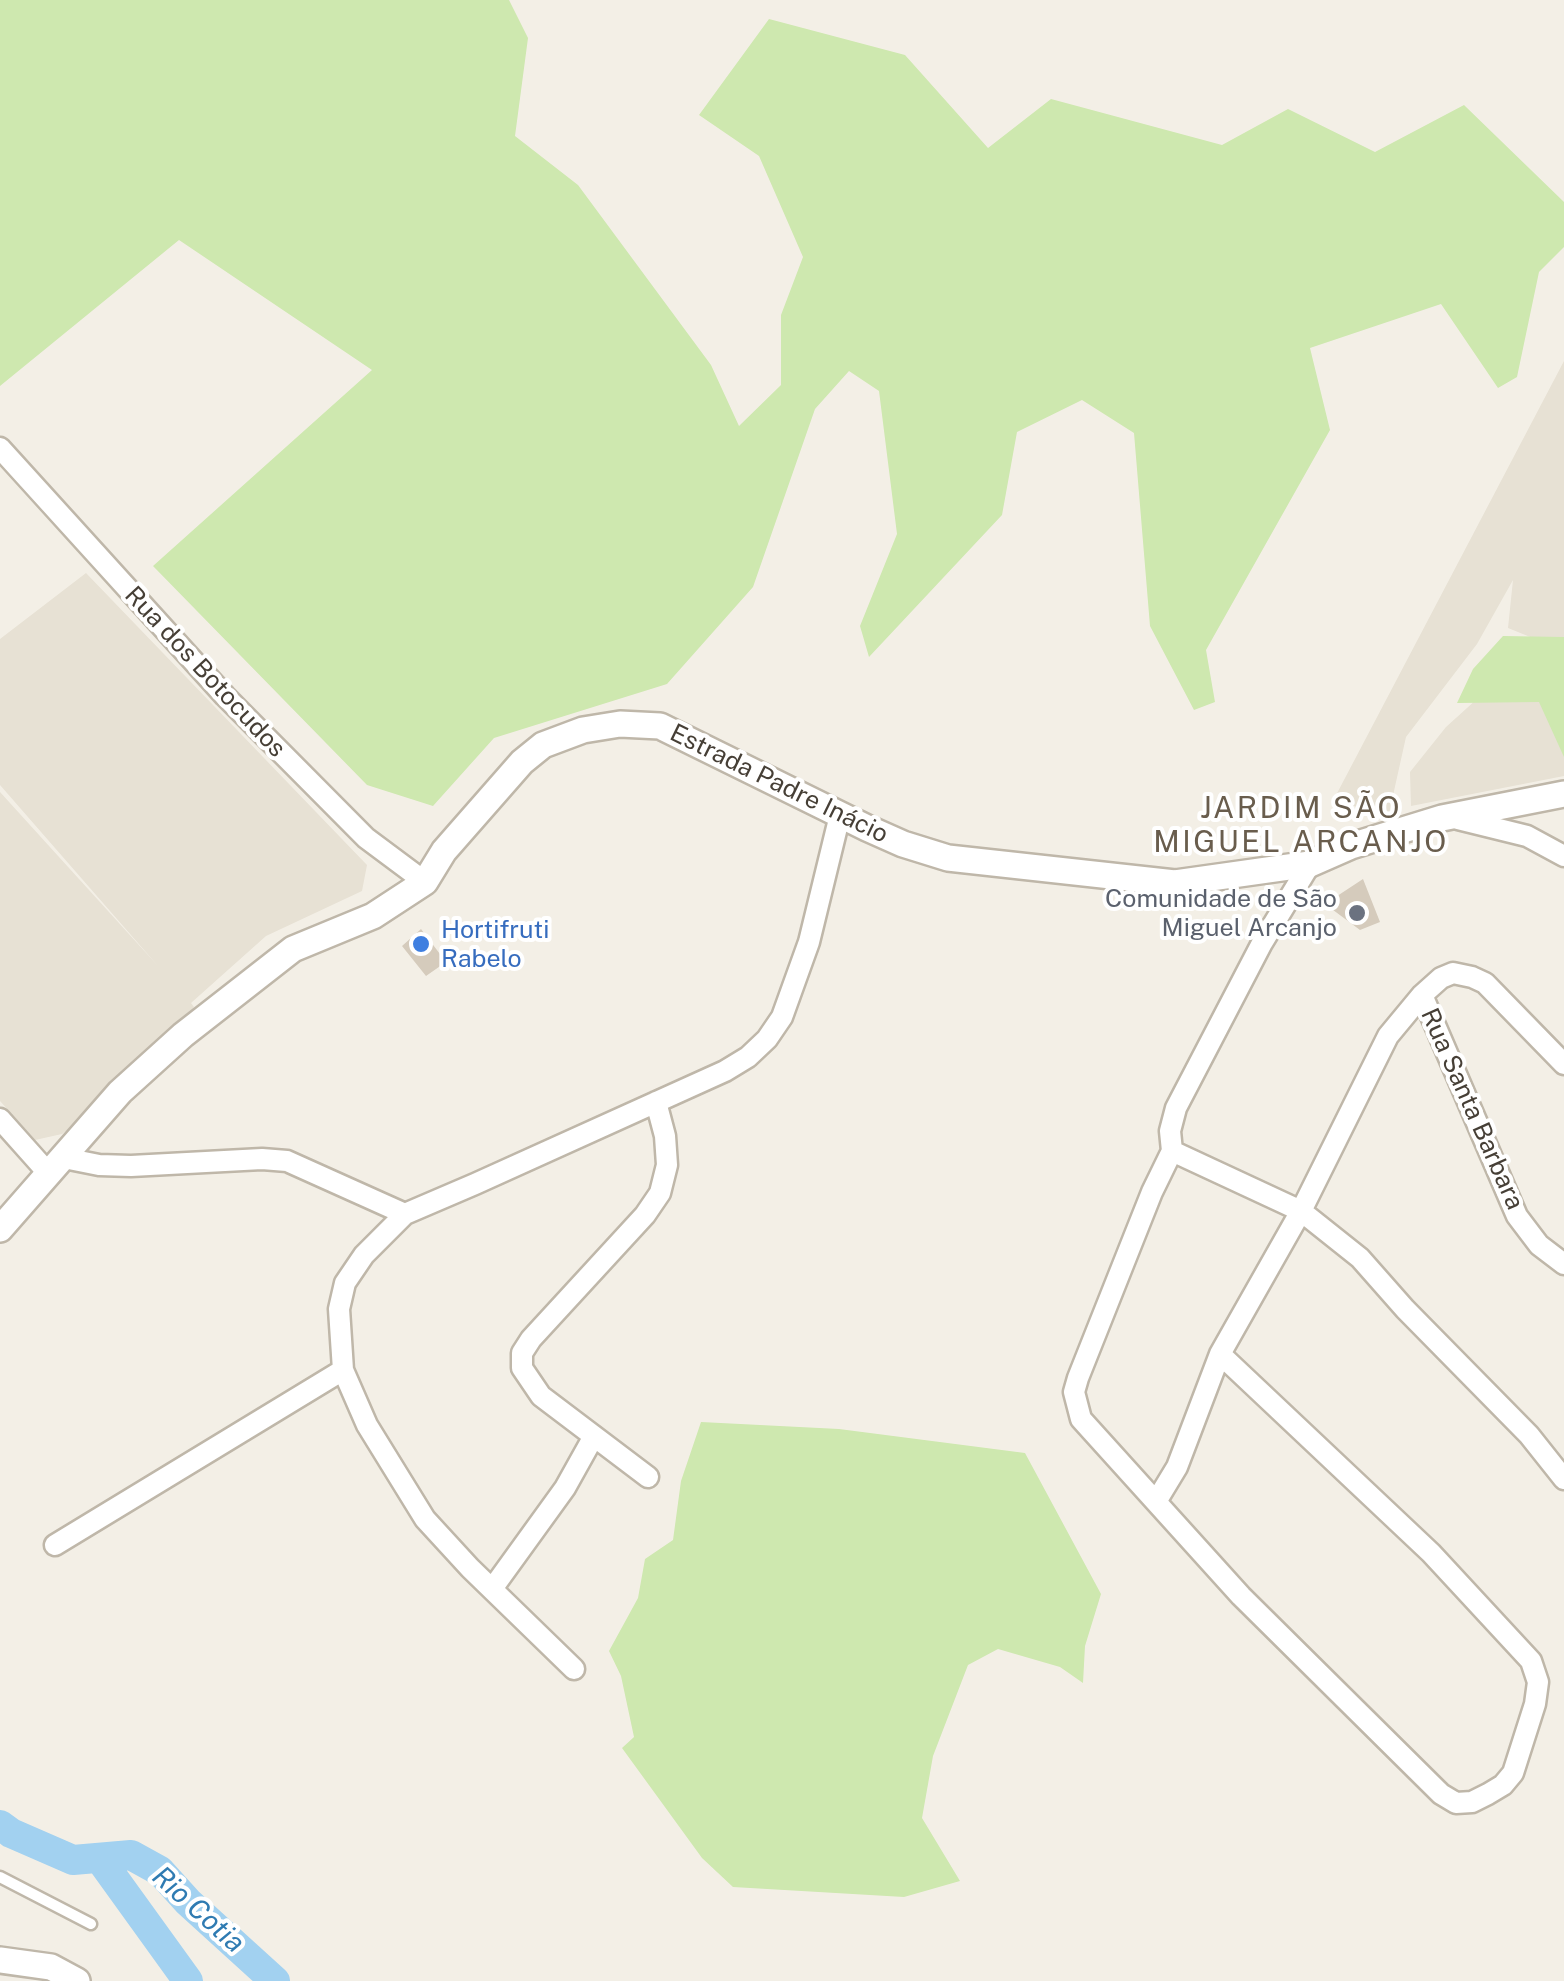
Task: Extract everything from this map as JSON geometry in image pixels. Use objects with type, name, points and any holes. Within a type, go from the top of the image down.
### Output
[{"type":"street","name":"Rua dos Botocudos","points":[[0,448],[224,696],[366,838],[425,882]]},
{"type":"street","name":"Estrada Padre Inácio","points":[[0,1229],[120,1092],[182,1035],[293,950],[373,916],[425,882],[444,852],[492,796],[543,745],[582,730],[620,724],[660,726],[840,816],[902,844],[948,858],[1174,883],[1310,864],[1351,846],[1442,818],[1564,794]]},
{"type":"street","points":[[574,1669],[425,1519],[367,1425],[343,1370],[339,1308],[345,1283],[364,1255],[406,1214],[748,1058],[782,1017],[809,942],[840,816]]},
{"type":"street","points":[[1442,818],[1474,821],[1527,836],[1564,856]]},
{"type":"street","points":[[1220,1354],[1431,1553],[1531,1661],[1538,1682],[1535,1704],[1513,1772],[1503,1786],[1472,1802],[1456,1803],[1441,1794],[1241,1596],[1157,1500],[1091,1434],[1081,1419],[1074,1392],[1152,1192],[1172,1151],[1170,1132],[1176,1108],[1262,943],[1310,864]]},
{"type":"street","points":[[1157,1500],[1177,1466],[1220,1354],[1301,1211],[1388,1036],[1422,995],[1440,978],[1453,974],[1485,983],[1564,1064]]},
{"type":"street","name":"Rua Santa Barbara","points":[[1422,995],[1518,1216],[1539,1244],[1564,1264]]},
{"type":"street","points":[[648,1477],[530,1384],[522,1368],[522,1354],[660,1193],[667,1165],[665,1136],[656,1102]]},
{"type":"street","points":[[0,1120],[57,1167],[287,1161],[406,1214]]},
{"type":"street","points":[[1172,1151],[1301,1211],[1360,1258],[1405,1310],[1529,1434],[1564,1480]]},
{"type":"street","points":[[56,1545],[343,1370]]},
{"type":"street","points":[[492,1588],[565,1488],[594,1436]]},
{"type":"street","points":[[0,1960],[50,1967],[76,1981]]},
{"type":"lane","points":[[0,1877],[91,1924]]},
{"type":"shaded area","points":[[1564,361],[1564,645],[1555,647],[1508,628],[1513,580],[1477,644],[1406,737],[1388,818],[1334,799]]},
{"type":"shaded area","points":[[86,573],[367,865],[362,891],[266,936],[191,1003],[194,1007],[188,1016],[101,1103],[62,1134],[35,1140],[0,1101],[0,792],[158,966],[0,785],[0,639]]},
{"type":"shaded area","points":[[1536,686],[1564,756],[1564,776],[1411,806],[1410,772],[1446,727],[1488,689]]},
{"type":"green space","points":[[0,0],[509,0],[528,38],[515,136],[578,185],[711,365],[739,426],[781,385],[781,315],[803,257],[759,156],[699,115],[769,19],[905,55],[988,148],[1051,99],[1222,145],[1288,109],[1375,152],[1464,105],[1564,202],[1564,247],[1539,272],[1517,377],[1498,388],[1441,304],[1310,348],[1330,430],[1206,650],[1215,702],[1194,710],[1150,626],[1134,433],[1082,400],[1017,432],[1002,515],[869,657],[860,626],[897,534],[879,391],[849,371],[815,409],[753,587],[667,684],[494,738],[433,806],[367,785],[153,566],[372,370],[179,240],[0,386]]},
{"type":"green space","points":[[1503,636],[1564,637],[1564,757],[1539,702],[1457,703],[1473,669]]},
{"type":"green space","points":[[701,1422],[839,1429],[1025,1453],[1101,1594],[1085,1646],[1083,1683],[1060,1667],[998,1649],[968,1665],[933,1756],[922,1818],[960,1881],[904,1897],[733,1887],[702,1858],[622,1748],[634,1737],[621,1676],[609,1651],[638,1598],[645,1559],[673,1540],[681,1481]]},
{"type":"building","name":"Comunidade de São Miguel Arcanjo","points":[[1363,879],[1380,922],[1360,930],[1325,904]]},
{"type":"building","points":[[421,929],[446,962],[426,976],[402,946]]},
{"type":"waterway","name":"Rio Cotia","points":[[0,1825],[73,1860],[131,1855],[160,1871],[188,1902],[275,1981]]},
{"type":"waterway","points":[[100,1859],[188,1981]]},
{"type":"place","name":"Comunidade de São Miguel Arcanjo","points":[[1357,913]]},
{"type":"place","name":"Hortifruti Rabelo","points":[[421,944]]},
{"type":"district","name":"JARDIM SÃO MIGUEL ARCANJO","points":[[1301,826]]}]
